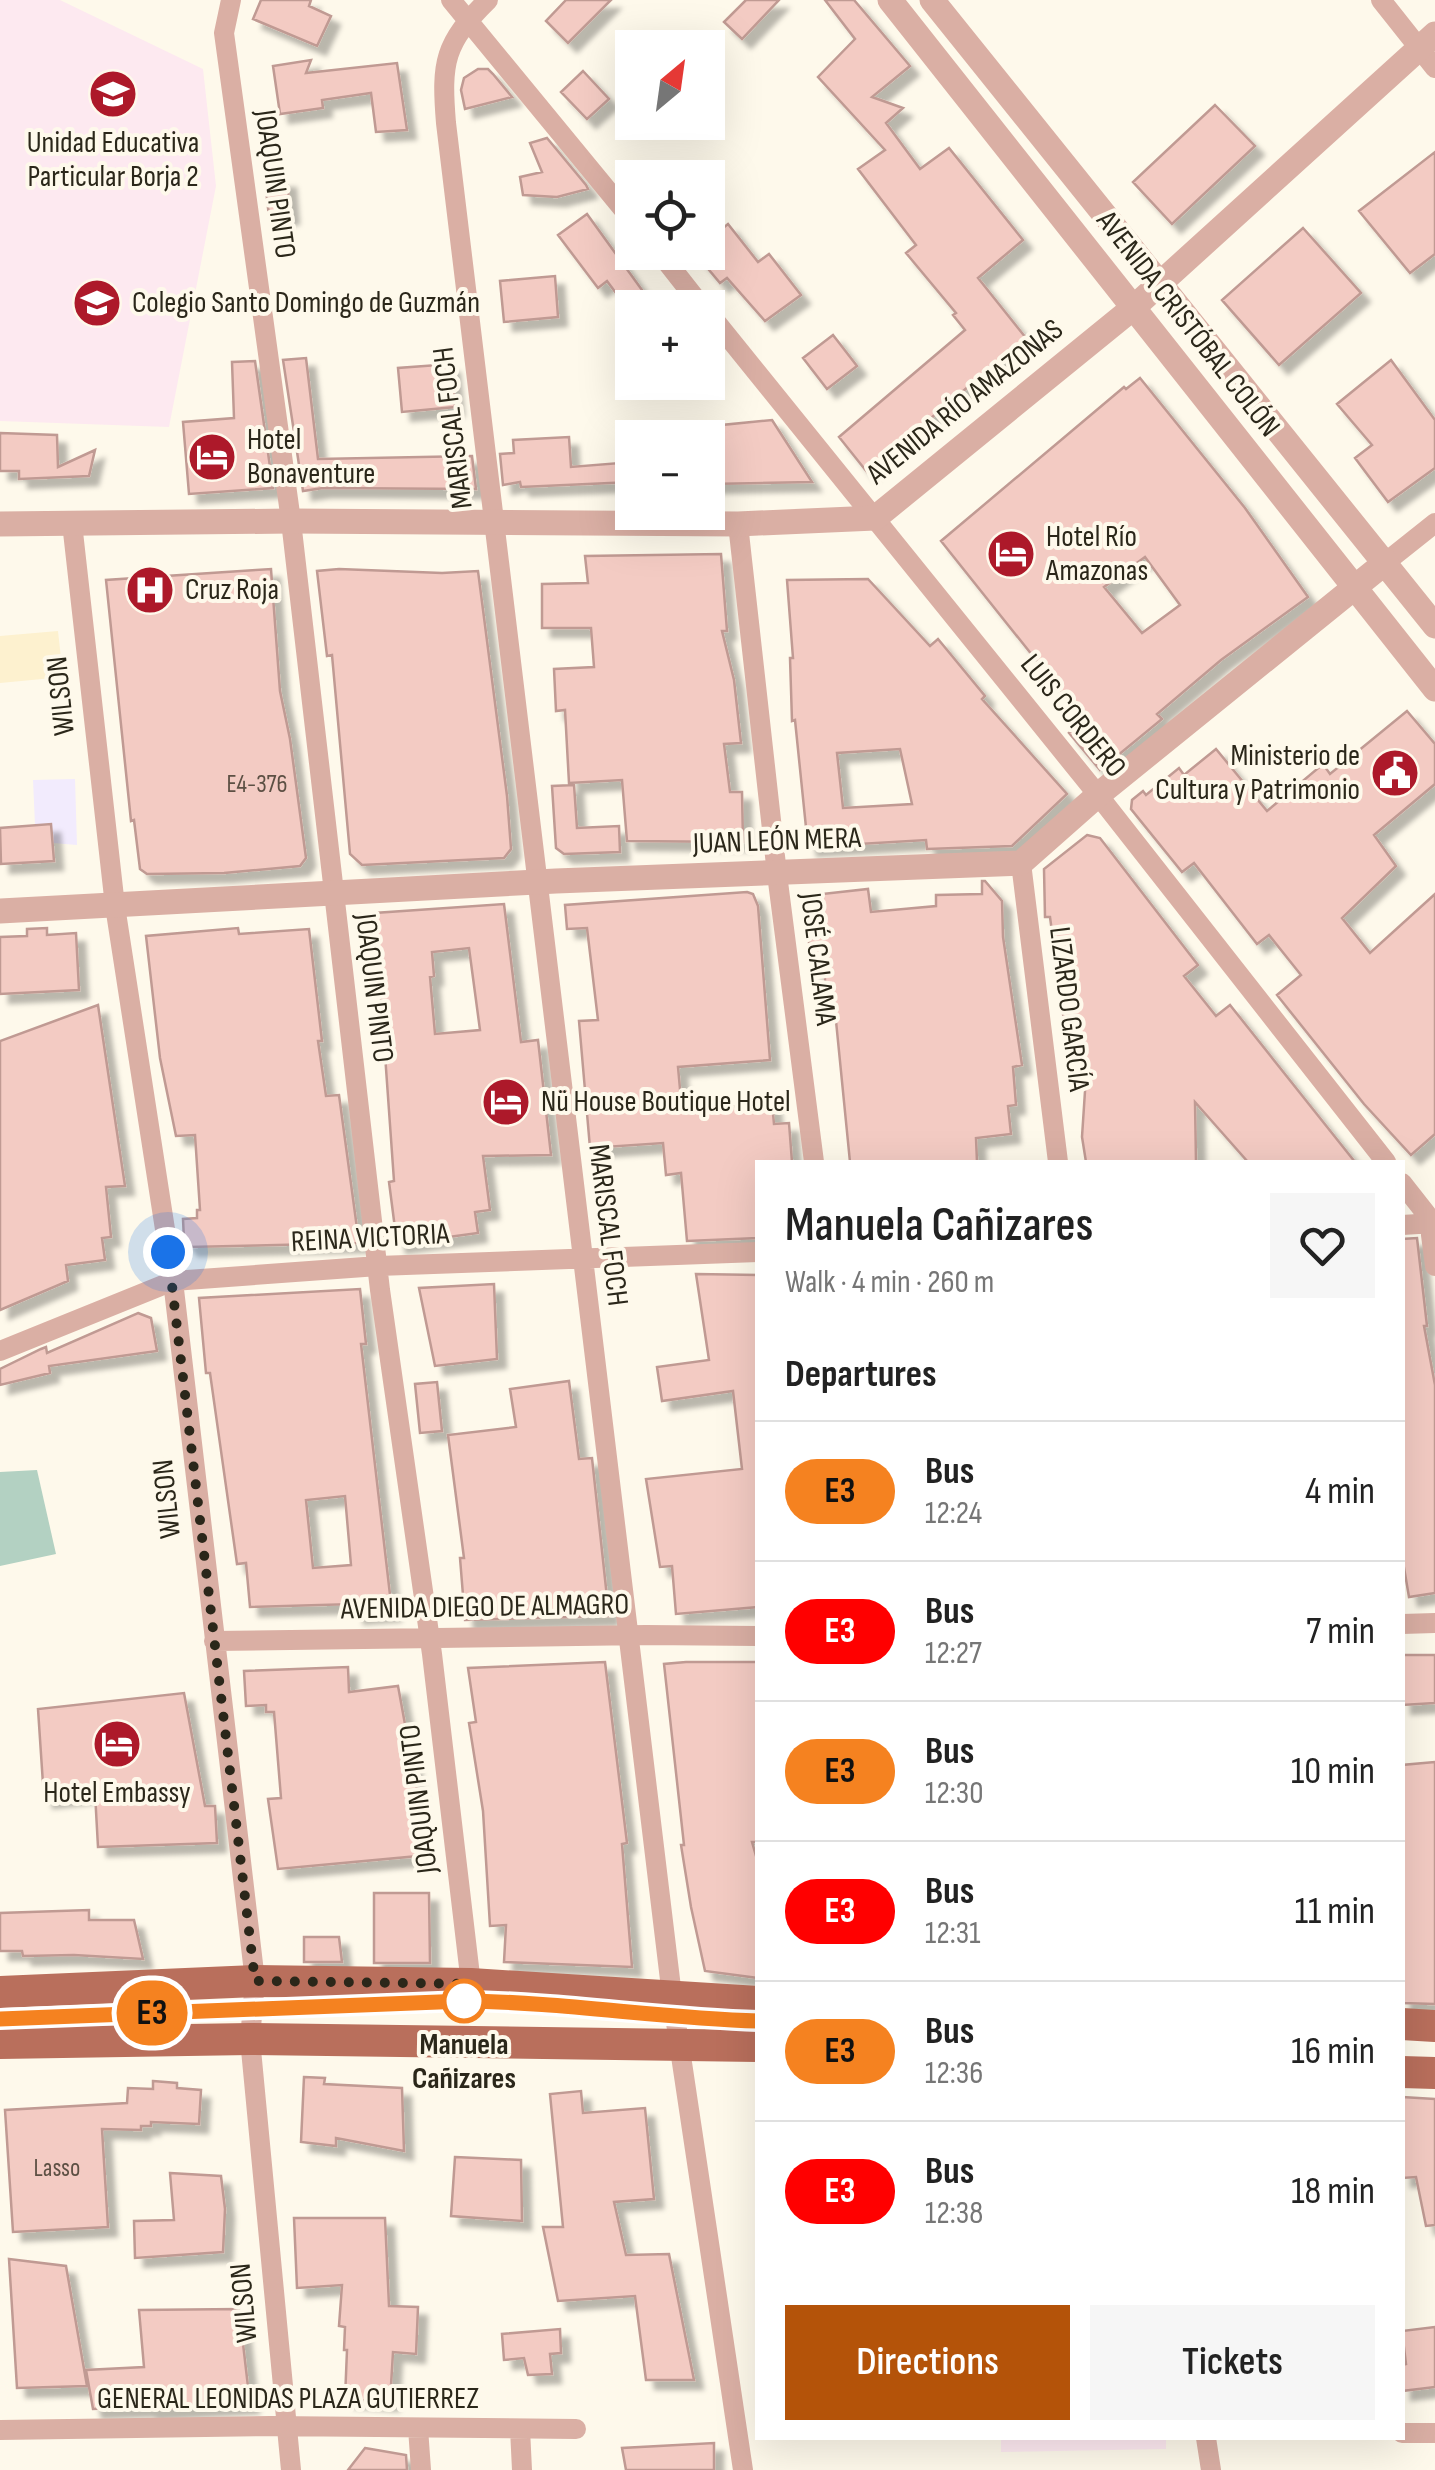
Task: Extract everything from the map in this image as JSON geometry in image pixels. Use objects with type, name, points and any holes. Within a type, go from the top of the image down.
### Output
[{"type":"main road","points":[[0,1992],[255,1981],[471,1984],[755,2002]]},
{"type":"main road","points":[[1405,2024],[1435,2026]]},
{"type":"main road","points":[[0,2044],[250,2039],[755,2046]]},
{"type":"main road","points":[[1405,2072],[1435,2073]]},
{"type":"street","name":"JOAQUIN PINTO","points":[[230,0],[224,33],[290,521],[378,1266],[430,1637],[471,1984]]},
{"type":"street","points":[[451,0],[615,199]]},
{"type":"street","name":"MARISCAL FOCH","points":[[488,0],[468,18],[447,51],[443,86],[672,1996],[743,2470]]},
{"type":"street","name":"AVENIDA CRISTÓBAL COLÓN","points":[[890,0],[1435,689]]},
{"type":"street","name":"AVENIDA CRISTÓBAL COLÓN","points":[[932,0],[1435,626]]},
{"type":"street","points":[[1381,0],[1430,50]]},
{"type":"street","name":"AVENIDA RÍO AMAZONAS","points":[[0,524],[494,521],[738,524],[875,518],[1133,308],[1430,50]]},
{"type":"street","name":"LUIS CORDERO","points":[[674,270],[690,290]]},
{"type":"street","name":"LUIS CORDERO","points":[[725,333],[1098,795],[1384,1160]]},
{"type":"street","name":"WILSON","points":[[72,523],[114,906],[173,1281],[255,1981],[250,2039],[292,2470]]},
{"type":"street","points":[[1020,863],[1098,795],[1435,523]]},
{"type":"street","name":"JOSÉ CALAMA","points":[[738,524],[814,1160]]},
{"type":"street","name":"JUAN LEÓN MERA","points":[[0,911],[536,882],[1020,863]]},
{"type":"street","name":"LIZARDO GARCÍA","points":[[1020,863],[1058,1160]]},
{"type":"street","points":[[1405,1187],[1435,1223]]},
{"type":"street","points":[[1405,1225],[1435,1223]]},
{"type":"street","points":[[1435,1223],[1431,1234],[1435,1266]]},
{"type":"street","name":"REINA VICTORIA","points":[[0,1351],[173,1281],[378,1266],[755,1252]]},
{"type":"street","points":[[1405,1624],[1435,1623]]},
{"type":"street","name":"AVENIDA DIEGO DE ALMAGRO","points":[[214,1641],[755,1636]]},
{"type":"street","name":"GENERAL LEONIDAS PLAZA GUTIERREZ","points":[[0,2430],[286,2426],[576,2429]]},
{"type":"street","points":[[418,2428],[421,2470]]},
{"type":"street","points":[[520,2428],[522,2470]]},
{"type":"street","points":[[1405,2433],[1435,2432]]},
{"type":"street","points":[[1206,2440],[1210,2470]]},
{"type":"shaded area","name":"Colegio Santo Domingo de Guzmán","points":[[0,0],[60,0],[203,69],[216,186],[169,427],[0,421]]},
{"type":"shaded area","points":[[58,631],[63,677],[0,683],[0,636]]},
{"type":"shaded area","points":[[75,779],[77,845],[53,843],[51,825],[35,825],[33,780]]},
{"type":"shaded area","points":[[1001,2440],[1166,2440],[1166,2449],[1001,2452]]},
{"type":"green space","points":[[37,1470],[56,1554],[0,1566],[0,1472]]},
{"type":"building","points":[[261,0],[311,0],[309,6],[331,16],[317,46],[253,19]]},
{"type":"building","points":[[566,0],[611,0],[568,43],[546,21]]},
{"type":"building","points":[[746,0],[779,0],[742,39],[724,22]]},
{"type":"building","points":[[825,0],[854,0],[910,66],[872,97],[903,108],[886,123],[920,169],[949,148],[1023,240],[978,278],[1026,338],[867,472],[839,437],[965,330],[953,315],[956,313],[906,253],[916,245],[858,169],[885,150],[818,77],[855,39]]},
{"type":"building","points":[[311,60],[306,73],[397,63],[407,130],[376,132],[371,93],[322,100],[323,108],[280,114],[273,66]]},
{"type":"building","points":[[478,69],[488,69],[512,97],[465,109],[461,90],[464,78]]},
{"type":"building","points":[[583,71],[609,99],[587,119],[561,92]]},
{"type":"building","points":[[1215,105],[1255,146],[1172,224],[1133,182]]},
{"type":"building","points":[[547,138],[588,189],[557,197],[523,195],[520,177],[542,172],[530,143]]},
{"type":"building","points":[[1435,152],[1435,254],[1410,273],[1359,211]]},
{"type":"building","points":[[287,179],[290,215],[269,217],[265,180]]},
{"type":"building","points":[[587,214],[615,253],[615,270],[628,270],[642,290],[615,292],[607,281],[598,288],[558,235]]},
{"type":"building","points":[[728,224],[758,262],[769,254],[801,295],[765,321],[727,278],[720,283],[709,270],[725,270]]},
{"type":"building","points":[[1303,228],[1361,293],[1279,365],[1222,300]]},
{"type":"building","points":[[555,276],[558,317],[504,322],[500,281]]},
{"type":"building","points":[[833,335],[857,366],[827,389],[803,358]]},
{"type":"building","points":[[306,358],[318,459],[472,456],[476,489],[303,491],[283,360]]},
{"type":"building","points":[[1391,360],[1435,420],[1435,468],[1388,502],[1355,458],[1372,445],[1337,404]]},
{"type":"building","points":[[255,361],[273,488],[189,494],[183,422],[234,418],[232,362]]},
{"type":"building","points":[[451,364],[455,407],[402,412],[398,368]]},
{"type":"building","points":[[1140,378],[1245,508],[1308,597],[1221,660],[1157,714],[1162,719],[1100,770],[1069,733],[1084,720],[941,541]],"holes":[[[1145,557],[1180,605],[1142,633],[1104,587]]]},
{"type":"building","points":[[772,420],[812,482],[725,484],[725,425]]},
{"type":"building","points":[[0,433],[57,435],[58,467],[95,450],[89,476],[19,479],[19,471],[0,471]]},
{"type":"building","points":[[569,437],[571,467],[615,463],[615,483],[503,485],[500,454],[514,453],[513,440]]},
{"type":"building","points":[[721,554],[727,631],[722,631],[734,680],[741,743],[724,744],[730,792],[742,792],[743,842],[627,841],[622,780],[569,783],[565,710],[556,711],[554,669],[594,667],[591,628],[542,628],[542,584],[588,583],[585,556]]},
{"type":"building","points":[[271,569],[280,691],[306,858],[300,866],[224,873],[147,874],[140,869],[134,820],[131,821],[106,580]]},
{"type":"building","points":[[317,571],[478,571],[507,796],[511,849],[504,858],[362,865],[350,854],[332,655],[327,656]]},
{"type":"building","points":[[868,579],[930,646],[938,639],[985,696],[982,699],[1067,794],[1012,846],[927,849],[926,840],[808,847],[795,720],[792,721],[793,658],[787,580]],"holes":[[[900,749],[912,804],[843,808],[837,753]]]},
{"type":"building","points":[[1407,711],[1435,744],[1435,784],[1374,835],[1396,866],[1342,918],[1370,953],[1435,894],[1435,1134],[1411,1155],[1364,1104],[1277,995],[1301,975],[1269,935],[1257,944],[1194,863],[1182,872],[1131,809],[1132,800],[1143,791],[1146,795],[1179,768],[1184,775],[1216,749],[1267,811],[1323,764],[1330,774]]},
{"type":"building","points":[[574,785],[577,828],[619,826],[620,852],[564,854],[556,848],[552,786]]},
{"type":"building","points":[[51,824],[54,861],[1,864],[0,828]]},
{"type":"building","points":[[1087,835],[1100,838],[1198,965],[1184,976],[1216,1016],[1230,1005],[1353,1160],[1246,1160],[1195,1102],[1196,1160],[1086,1160],[1082,1137],[1086,1076],[1083,1034],[1066,1036],[1050,917],[1045,917],[1044,869]]},
{"type":"building","points":[[985,881],[1002,901],[1003,937],[1022,1065],[1013,1067],[1016,1105],[1008,1106],[1011,1134],[976,1138],[977,1160],[850,1160],[835,1011],[828,1012],[824,969],[812,970],[804,896],[868,889],[871,912],[936,906],[936,895],[982,894]]},
{"type":"building","points":[[753,894],[758,906],[770,1060],[678,1067],[682,1111],[772,1103],[774,1124],[789,1123],[792,1160],[755,1160],[755,1238],[687,1241],[681,1173],[666,1175],[663,1143],[590,1148],[579,1021],[598,1020],[587,928],[567,929],[565,905]]},
{"type":"building","points":[[504,904],[521,1042],[538,1040],[551,1155],[483,1156],[490,1210],[475,1212],[478,1233],[397,1244],[389,1182],[394,1181],[378,956],[364,957],[360,914]],"holes":[[[469,948],[480,1030],[435,1034],[432,952]]]},
{"type":"building","points":[[47,928],[47,935],[76,933],[79,990],[0,994],[0,937],[27,936],[27,929]]},
{"type":"building","points":[[238,928],[239,934],[309,929],[326,1096],[339,1095],[359,1243],[189,1247],[184,1240],[183,1219],[197,1218],[200,1210],[195,1135],[176,1136],[160,1058],[146,936]]},
{"type":"building","points":[[98,1005],[125,1186],[106,1187],[111,1237],[102,1238],[105,1260],[66,1265],[68,1281],[0,1310],[0,1041]]},
{"type":"building","points":[[1417,1238],[1424,1326],[1435,1385],[1435,1593],[1409,1597],[1405,1574],[1405,1239]]},
{"type":"building","points":[[696,1274],[755,1275],[755,1607],[676,1614],[672,1566],[660,1567],[646,1479],[742,1469],[733,1391],[662,1401],[657,1367],[709,1360]]},
{"type":"building","points":[[494,1284],[497,1359],[435,1366],[419,1288]]},
{"type":"building","points":[[360,1289],[366,1344],[361,1344],[392,1612],[355,1615],[354,1604],[250,1607],[246,1563],[237,1564],[210,1373],[206,1373],[199,1298]],"holes":[[[345,1496],[351,1565],[313,1568],[306,1500]]]},
{"type":"building","points":[[138,1313],[151,1318],[157,1351],[49,1366],[50,1373],[0,1385],[0,1369],[41,1349],[46,1347],[47,1353]]},
{"type":"building","points":[[569,1381],[579,1459],[592,1458],[609,1616],[465,1620],[460,1558],[464,1558],[448,1435],[516,1427],[510,1389]]},
{"type":"building","points":[[437,1382],[442,1431],[420,1433],[415,1384]]},
{"type":"building","points":[[1405,1655],[1435,1655],[1435,1703],[1405,1705]]},
{"type":"building","points":[[605,1662],[627,1843],[622,1844],[632,1967],[504,1962],[506,1925],[490,1926],[483,1811],[469,1723],[476,1722],[468,1668]]},
{"type":"building","points":[[755,1662],[755,1978],[705,1971],[681,1845],[664,1664]]},
{"type":"building","points":[[348,1667],[349,1692],[398,1686],[417,1790],[411,1791],[418,1856],[278,1869],[268,1799],[281,1798],[274,1712],[266,1712],[266,1705],[246,1706],[244,1671]]},
{"type":"building","name":"Hotel Embassy","points":[[184,1693],[205,1806],[215,1806],[217,1843],[98,1847],[95,1793],[44,1799],[38,1709]]},
{"type":"building","points":[[1435,1762],[1435,2004],[1405,2003],[1405,1765]]},
{"type":"building","points":[[374,1893],[429,1893],[430,1963],[374,1963]]},
{"type":"building","points":[[89,1910],[89,1920],[134,1920],[143,1959],[23,1956],[22,1951],[0,1951],[0,1913]]},
{"type":"building","points":[[304,1937],[339,1937],[342,1962],[304,1962]]},
{"type":"building","points":[[304,2077],[325,2078],[324,2084],[402,2088],[404,2151],[336,2138],[336,2146],[301,2142]]},
{"type":"building","points":[[153,2081],[201,2090],[199,2124],[151,2122],[151,2126],[141,2126],[141,2130],[102,2129],[108,2227],[13,2232],[5,2110],[127,2103],[128,2088],[153,2089]]},
{"type":"building","points":[[581,2091],[583,2113],[645,2108],[654,2199],[614,2202],[626,2255],[669,2254],[694,2380],[646,2380],[635,2296],[558,2301],[543,2227],[563,2227],[550,2094]]},
{"type":"building","points":[[1405,2097],[1435,2099],[1435,2225],[1426,2226],[1416,2177],[1405,2178]]},
{"type":"building","points":[[455,2157],[521,2160],[522,2221],[451,2216]]},
{"type":"building","points":[[170,2173],[221,2176],[225,2209],[223,2252],[135,2258],[134,2221],[174,2220]]},
{"type":"building","points":[[294,2218],[385,2218],[389,2306],[418,2307],[416,2354],[393,2352],[390,2402],[345,2399],[347,2350],[345,2327],[339,2326],[342,2285],[297,2288]]},
{"type":"building","points":[[9,2259],[66,2266],[87,2386],[17,2388]]},
{"type":"building","points":[[239,2309],[250,2404],[93,2409],[86,2370],[144,2367],[139,2310]]},
{"type":"building","points":[[1435,2327],[1435,2387],[1405,2391],[1405,2331]]},
{"type":"building","points":[[560,2329],[561,2353],[550,2354],[552,2374],[528,2375],[524,2358],[504,2360],[502,2334]]},
{"type":"building","points":[[714,2443],[714,2470],[626,2470],[622,2448]]},
{"type":"building","points":[[365,2448],[406,2455],[407,2470],[348,2470]]},
{"type":"bus line","name":"E3","points":[[0,2019],[464,2001],[755,2021]]},
{"type":"place","name":"Unidad Educativa Particular Borja 2","points":[[113,94]]},
{"type":"place","name":"Colegio Santo Domingo de Guzmán","points":[[97,303]]},
{"type":"place","name":"Hotel Bonaventure","points":[[212,457]]},
{"type":"place","name":"Hotel Río Amazonas","points":[[1011,554]]},
{"type":"place","name":"Cruz Roja","points":[[150,590]]},
{"type":"place","name":"Ministerio de Cultura y Patrimonio","points":[[1395,773]]},
{"type":"place","name":"Nü House Boutique Hotel","points":[[506,1102]]},
{"type":"place","name":"Hotel Embassy","points":[[117,1744]]},
{"type":"place","name":"Manuela Cañizares","points":[[464,2001]]},
{"type":"route","points":[[168,1252],[255,1981],[471,1984],[464,2001]]}]
